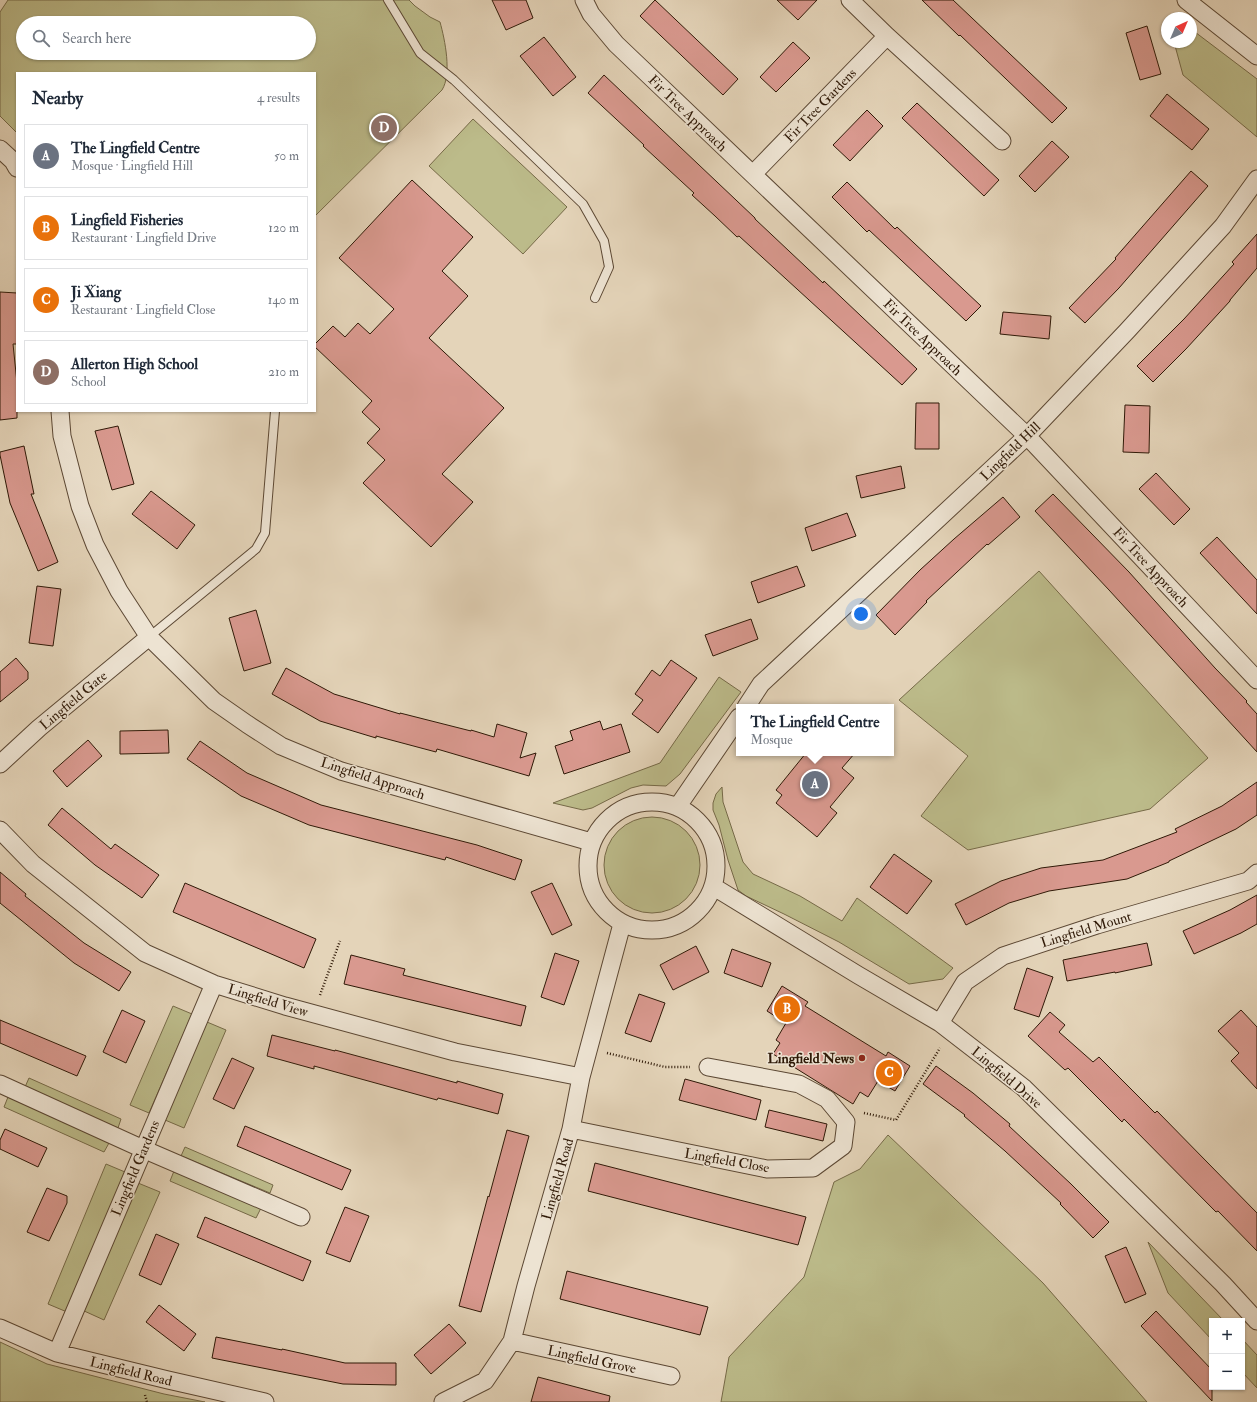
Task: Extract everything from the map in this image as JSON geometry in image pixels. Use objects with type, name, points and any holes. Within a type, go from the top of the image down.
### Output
[{"type":"street","name":"Fir Tree Approach","points":[[584,0],[591,14],[616,44],[1027,436],[1257,680]]},
{"type":"street","points":[[850,0],[887,36],[1002,141]]},
{"type":"street","points":[[1186,0],[1257,56]]},
{"type":"street","name":"Fir Tree Gardens","points":[[753,174],[887,36]]},
{"type":"street","points":[[0,149],[13,161],[16,166]]},
{"type":"street","name":"Lingfield Hill","points":[[748,704],[762,684],[770,676],[1027,436],[1127,332],[1223,226],[1257,179]]},
{"type":"street","name":"Lingfield Approach","points":[[60,412],[62,436],[80,506],[95,545],[119,591],[149,637],[214,701],[281,746],[341,771],[591,842]]},
{"type":"street","name":"Lingfield Gate","points":[[0,764],[39,728],[149,637]]},
{"type":"street","points":[[678,806],[736,721]]},
{"type":"street","points":[[648,800],[678,806],[697,819],[713,844],[717,867],[714,887],[702,907],[691,918],[670,928],[644,930],[622,924],[608,914],[594,896],[587,874],[591,842],[603,822],[626,805],[648,800]]},
{"type":"street","name":"Lingfield View","points":[[0,830],[33,864],[145,953],[214,984],[313,1014],[455,1052],[581,1076]]},
{"type":"street","name":"Lingfield Mount","points":[[945,1027],[965,982],[1004,956],[1097,925],[1248,881],[1257,873]]},
{"type":"street","name":"Lingfield Drive","points":[[714,887],[945,1027],[1024,1088],[1223,1284],[1257,1321]]},
{"type":"street","name":"Lingfield Road","points":[[443,1402],[485,1381],[512,1341],[526,1286],[571,1129],[581,1076],[622,924]]},
{"type":"street","name":"Lingfield Gardens","points":[[57,1353],[214,984]]},
{"type":"street","name":"Lingfield Close","points":[[571,1129],[767,1169],[813,1168],[842,1146],[846,1122],[827,1099],[799,1084],[708,1067]]},
{"type":"street","points":[[0,1084],[143,1149],[301,1217]]},
{"type":"street","name":"Lingfield Road","points":[[0,1328],[57,1353],[265,1402]]},
{"type":"street","name":"Lingfield Grove","points":[[512,1341],[671,1376]]},
{"type":"lane","points":[[388,0],[420,53],[454,80],[584,204],[604,241],[610,267],[595,298]]},
{"type":"lane","points":[[149,637],[256,549],[265,533],[275,412]]},
{"type":"path","points":[[313,1014],[340,941]]},
{"type":"path","points":[[837,1111],[855,1111],[896,1120],[945,1027]]},
{"type":"path","points":[[588,1048],[665,1067],[708,1067]]},
{"type":"shaded area","points":[[8,0],[409,0],[430,17],[440,22],[447,57],[447,75],[442,90],[316,215],[316,72],[16,72],[16,132],[0,116],[0,12]]},
{"type":"shaded area","points":[[1197,34],[1257,79],[1257,137],[1183,75],[1176,48],[1197,48]]},
{"type":"shaded area","points":[[473,119],[567,207],[523,254],[429,166]]},
{"type":"shaded area","points":[[1039,571],[1208,758],[1150,809],[968,850],[921,816],[968,756],[899,700]]},
{"type":"shaded area","points":[[719,677],[741,692],[680,774],[666,786],[643,785],[631,788],[592,808],[583,810],[553,803],[660,763]]},
{"type":"shaded area","points":[[722,787],[723,802],[743,862],[753,874],[800,896],[842,921],[857,898],[953,968],[943,979],[909,984],[839,942],[746,896],[738,890],[719,825],[713,810],[713,803],[716,794]]},
{"type":"shaded area","points":[[652,817],[670,821],[679,825],[686,831],[692,838],[696,847],[700,865],[696,883],[692,892],[686,899],[679,905],[670,909],[652,913],[634,909],[625,905],[618,899],[612,892],[608,883],[604,865],[608,847],[612,838],[618,831],[625,825],[634,821]]},
{"type":"shaded area","points":[[173,1006],[192,1014],[149,1113],[130,1105]]},
{"type":"shaded area","points":[[207,1022],[226,1030],[184,1128],[165,1120]]},
{"type":"shaded area","points":[[29,1078],[121,1119],[118,1128],[25,1087]]},
{"type":"shaded area","points":[[8,1097],[109,1143],[104,1152],[4,1107]]},
{"type":"shaded area","points":[[888,1135],[1043,1283],[1147,1402],[721,1402],[729,1357],[804,1277],[834,1182],[860,1169]]},
{"type":"shaded area","points":[[185,1147],[273,1185],[270,1193],[181,1156]]},
{"type":"shaded area","points":[[106,1164],[125,1172],[67,1312],[48,1304]]},
{"type":"shaded area","points":[[174,1171],[261,1208],[256,1218],[170,1181]]},
{"type":"shaded area","points":[[138,1183],[160,1192],[104,1320],[82,1310]]},
{"type":"shaded area","points":[[1148,1242],[1221,1318],[1209,1318],[1209,1337],[1168,1293]]},
{"type":"shaded area","points":[[0,1342],[47,1364],[164,1394],[205,1402],[0,1402]]},
{"type":"shaded area","points":[[1245,1342],[1257,1355],[1257,1388],[1245,1375]]},
{"type":"building","points":[[492,0],[526,0],[533,18],[506,30]]},
{"type":"building","points":[[655,0],[738,79],[723,95],[640,16]]},
{"type":"building","points":[[777,0],[817,0],[798,20]]},
{"type":"building","points":[[922,0],[953,0],[1067,108],[1052,123]]},
{"type":"building","points":[[1147,26],[1161,74],[1140,80],[1126,33]]},
{"type":"building","points":[[544,37],[576,77],[553,96],[520,56]]},
{"type":"building","points":[[793,42],[810,58],[776,92],[760,77]]},
{"type":"building","points":[[604,75],[823,283],[824,281],[917,369],[902,385],[739,236],[737,237],[692,195],[694,193],[588,93]]},
{"type":"building","points":[[1167,94],[1209,129],[1192,150],[1150,116]]},
{"type":"building","points":[[917,103],[999,180],[984,196],[902,118]]},
{"type":"building","points":[[867,110],[883,126],[850,161],[833,145]]},
{"type":"building","points":[[1052,141],[1069,157],[1035,192],[1019,176]]},
{"type":"building","points":[[1191,171],[1208,186],[1119,288],[1085,323],[1069,308],[1116,259],[1115,258]]},
{"type":"building","points":[[412,180],[473,237],[442,271],[468,296],[429,338],[504,408],[442,474],[473,502],[431,547],[363,483],[385,460],[367,443],[380,429],[362,412],[372,401],[316,348],[316,343],[333,326],[345,337],[358,323],[370,334],[394,309],[339,258]]},
{"type":"building","points":[[847,182],[895,229],[897,227],[981,306],[966,321],[869,230],[867,232],[832,197]]},
{"type":"building","points":[[1257,234],[1257,268],[1230,301],[1153,382],[1137,366],[1184,319],[1234,264],[1232,262]]},
{"type":"building","points":[[0,292],[16,293],[16,344],[13,344],[16,373],[17,418],[0,420]]},
{"type":"building","points":[[1003,312],[1051,316],[1049,339],[1000,334]]},
{"type":"building","points":[[916,403],[939,403],[939,449],[915,449]]},
{"type":"building","points":[[1125,405],[1150,406],[1149,453],[1123,452]]},
{"type":"building","points":[[118,426],[134,484],[112,490],[95,431]]},
{"type":"building","points":[[24,446],[34,494],[31,494],[58,562],[38,571],[10,503],[0,455],[0,452]]},
{"type":"building","points":[[901,466],[905,488],[861,498],[856,476]]},
{"type":"building","points":[[1156,473],[1190,509],[1174,525],[1139,489]]},
{"type":"building","points":[[151,491],[195,525],[177,549],[132,514]]},
{"type":"building","points":[[1053,494],[1129,572],[1215,668],[1247,701],[1246,702],[1257,714],[1257,752],[1035,511]]},
{"type":"building","points":[[1003,497],[1020,517],[988,545],[987,544],[926,601],[927,602],[895,635],[876,615],[920,570]]},
{"type":"building","points":[[847,513],[856,536],[812,551],[805,528]]},
{"type":"building","points":[[1217,537],[1257,580],[1257,614],[1200,553]]},
{"type":"building","points":[[797,566],[805,586],[758,603],[751,582]]},
{"type":"building","points":[[37,586],[61,589],[53,646],[29,643]]},
{"type":"building","points":[[256,610],[271,663],[244,671],[229,618]]},
{"type":"building","points":[[751,619],[758,639],[713,656],[705,635]]},
{"type":"building","points":[[16,658],[28,672],[28,679],[0,702],[0,672]]},
{"type":"building","points":[[671,660],[697,678],[658,733],[632,714],[643,700],[635,694],[652,670],[660,676]]},
{"type":"building","points":[[286,668],[334,694],[400,714],[471,730],[494,737],[497,724],[527,733],[520,758],[536,753],[529,776],[437,749],[436,752],[376,736],[376,738],[320,721],[272,694]]},
{"type":"building","points":[[600,721],[603,730],[621,724],[630,752],[564,774],[555,746],[573,740],[570,731]]},
{"type":"building","points":[[168,730],[169,753],[120,754],[120,731]]},
{"type":"building","points":[[88,740],[102,756],[67,787],[53,771]]},
{"type":"building","points":[[200,741],[247,773],[321,805],[477,845],[522,860],[515,880],[446,857],[445,860],[309,825],[241,796],[187,759]]},
{"type":"building","points":[[804,756],[852,756],[842,768],[854,778],[830,807],[837,813],[817,837],[776,803],[782,795],[776,790]]},
{"type":"building","points":[[1257,782],[1257,815],[1236,829],[1169,862],[1127,879],[1049,891],[1009,903],[966,925],[955,904],[1001,881],[1041,868],[1103,860],[1177,832],[1175,829],[1222,806]]},
{"type":"building","points":[[62,808],[111,849],[115,844],[159,875],[142,898],[95,865],[48,825]]},
{"type":"building","points":[[894,854],[932,881],[907,914],[870,887]]},
{"type":"building","points":[[0,872],[26,894],[25,896],[84,943],[131,972],[119,991],[74,963],[0,903]]},
{"type":"building","points":[[185,883],[316,939],[304,968],[173,912]]},
{"type":"building","points":[[552,883],[572,925],[552,935],[531,892]]},
{"type":"building","points":[[1257,895],[1257,924],[1241,933],[1194,954],[1183,931],[1230,910]]},
{"type":"building","points":[[1147,943],[1152,965],[1067,981],[1063,960]]},
{"type":"building","points":[[696,946],[709,972],[673,990],[660,965]]},
{"type":"building","points":[[732,949],[771,963],[762,987],[724,973]]},
{"type":"building","points":[[555,953],[579,961],[564,1005],[541,997]]},
{"type":"building","points":[[351,955],[405,969],[403,975],[526,1006],[521,1026],[344,984]]},
{"type":"building","points":[[1027,968],[1053,977],[1039,1017],[1014,1009]]},
{"type":"building","points":[[782,986],[808,1002],[805,1006],[886,1056],[888,1052],[910,1066],[895,1091],[878,1081],[868,1097],[860,1092],[853,1104],[773,1054],[780,1043],[776,1040],[786,1023],[767,1011]]},
{"type":"building","points":[[639,994],[665,1003],[651,1042],[625,1033]]},
{"type":"building","points":[[122,1010],[145,1021],[126,1063],[103,1052]]},
{"type":"building","points":[[1241,1010],[1257,1027],[1257,1089],[1231,1061],[1239,1053],[1218,1031]]},
{"type":"building","points":[[1050,1012],[1065,1025],[1059,1032],[1093,1062],[1099,1057],[1155,1113],[1157,1111],[1257,1213],[1257,1251],[1218,1211],[1216,1212],[1124,1119],[1122,1122],[1068,1068],[1065,1070],[1028,1036]]},
{"type":"building","points":[[0,1020],[86,1056],[77,1076],[0,1043]]},
{"type":"building","points":[[272,1035],[335,1050],[457,1083],[457,1081],[503,1094],[498,1114],[438,1098],[437,1100],[314,1066],[314,1069],[267,1056]]},
{"type":"building","points":[[232,1058],[254,1068],[234,1109],[213,1099]]},
{"type":"building","points":[[936,1066],[973,1093],[1010,1124],[1009,1126],[1109,1222],[1093,1238],[1060,1204],[1061,1203],[1005,1151],[964,1116],[965,1115],[923,1084]]},
{"type":"building","points":[[685,1079],[761,1100],[756,1120],[679,1100]]},
{"type":"building","points":[[769,1110],[827,1124],[823,1141],[765,1127]]},
{"type":"building","points":[[245,1126],[351,1170],[342,1190],[237,1146]]},
{"type":"building","points":[[5,1129],[47,1148],[38,1167],[0,1149],[0,1140]]},
{"type":"building","points":[[507,1130],[529,1136],[481,1312],[459,1306]]},
{"type":"building","points":[[595,1163],[806,1217],[798,1245],[588,1191]]},
{"type":"building","points":[[47,1188],[67,1196],[67,1203],[49,1241],[27,1232]]},
{"type":"building","points":[[345,1207],[369,1216],[350,1262],[326,1253]]},
{"type":"building","points":[[205,1217],[311,1261],[303,1281],[197,1237]]},
{"type":"building","points":[[156,1234],[179,1244],[161,1285],[139,1275]]},
{"type":"building","points":[[1126,1247],[1146,1294],[1125,1303],[1105,1256]]},
{"type":"building","points":[[567,1271],[708,1307],[700,1335],[560,1299]]},
{"type":"building","points":[[159,1305],[196,1334],[184,1351],[146,1322]]},
{"type":"building","points":[[1156,1311],[1209,1367],[1209,1390],[1212,1390],[1212,1401],[1141,1326]]},
{"type":"building","points":[[449,1324],[466,1343],[431,1374],[414,1355]]},
{"type":"building","points":[[216,1337],[282,1349],[345,1363],[396,1363],[396,1385],[343,1384],[212,1358]]},
{"type":"building","points":[[538,1377],[610,1396],[609,1402],[531,1402]]},
{"type":"place","name":"Allerton High School","points":[[384,128]]},
{"type":"place","name":"The Lingfield Centre","points":[[815,784]]},
{"type":"place","name":"Lingfield Fisheries","points":[[787,1009]]},
{"type":"place","name":"Lingfield News","points":[[862,1058]]},
{"type":"place","name":"Ji Xiang","points":[[889,1073]]}]
